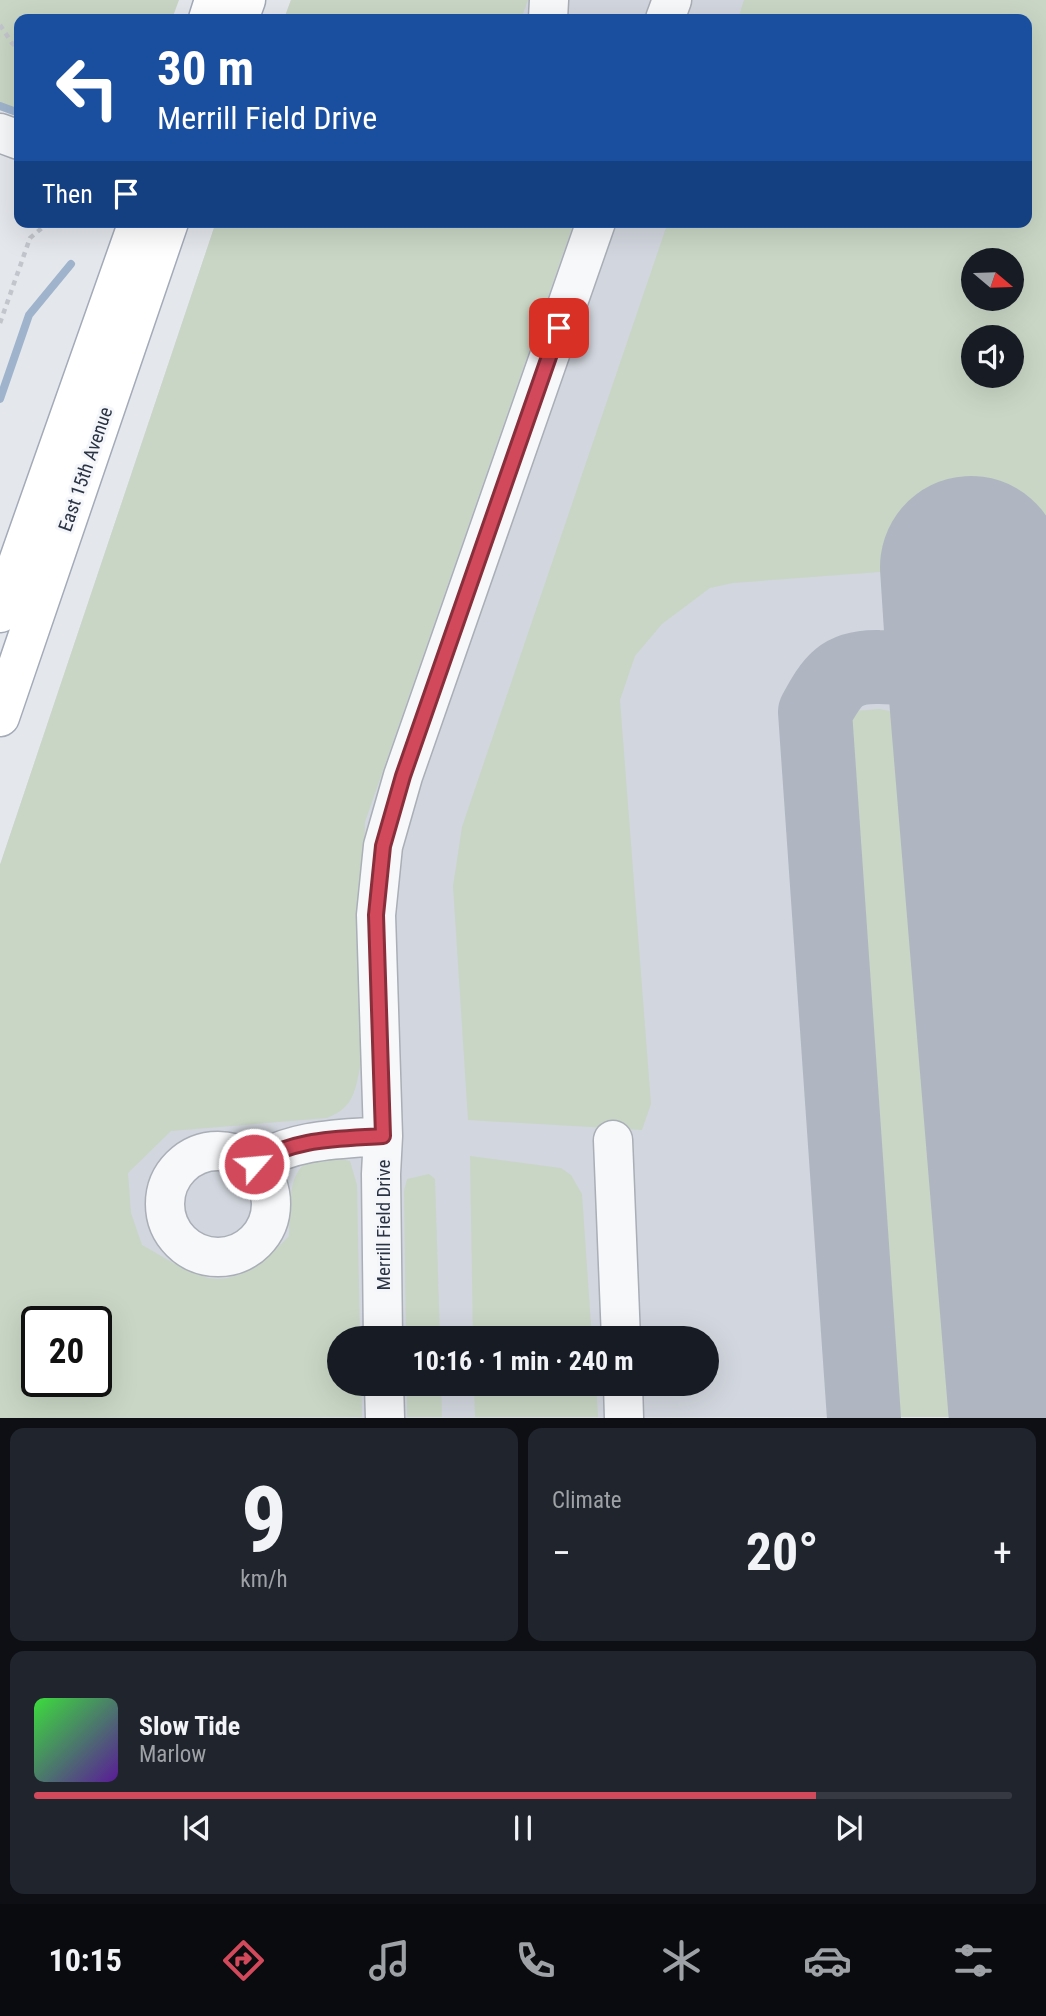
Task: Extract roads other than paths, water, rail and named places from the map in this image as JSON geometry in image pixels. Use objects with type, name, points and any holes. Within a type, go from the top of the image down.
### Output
[{"type":"main road","name":"East 15th Avenue","points":[[0,613],[136,228]]},
{"type":"main road","name":"East 15th Avenue","points":[[0,717],[167,228]]},
{"type":"street","name":"Merrill Field Drive","points":[[383,1326],[383,1136],[376,915],[383,846],[403,776],[594,228]]},
{"type":"street","points":[[254,1164],[282,1149],[303,1144],[383,1136]]},
{"type":"street","points":[[613,1140],[620,1326]]},
{"type":"street","points":[[384,1396],[385,1418]]},
{"type":"street","points":[[623,1396],[624,1418]]},
{"type":"waterway","points":[[0,106],[14,111]]},
{"type":"waterway","points":[[0,399],[29,315],[71,264]]}]
